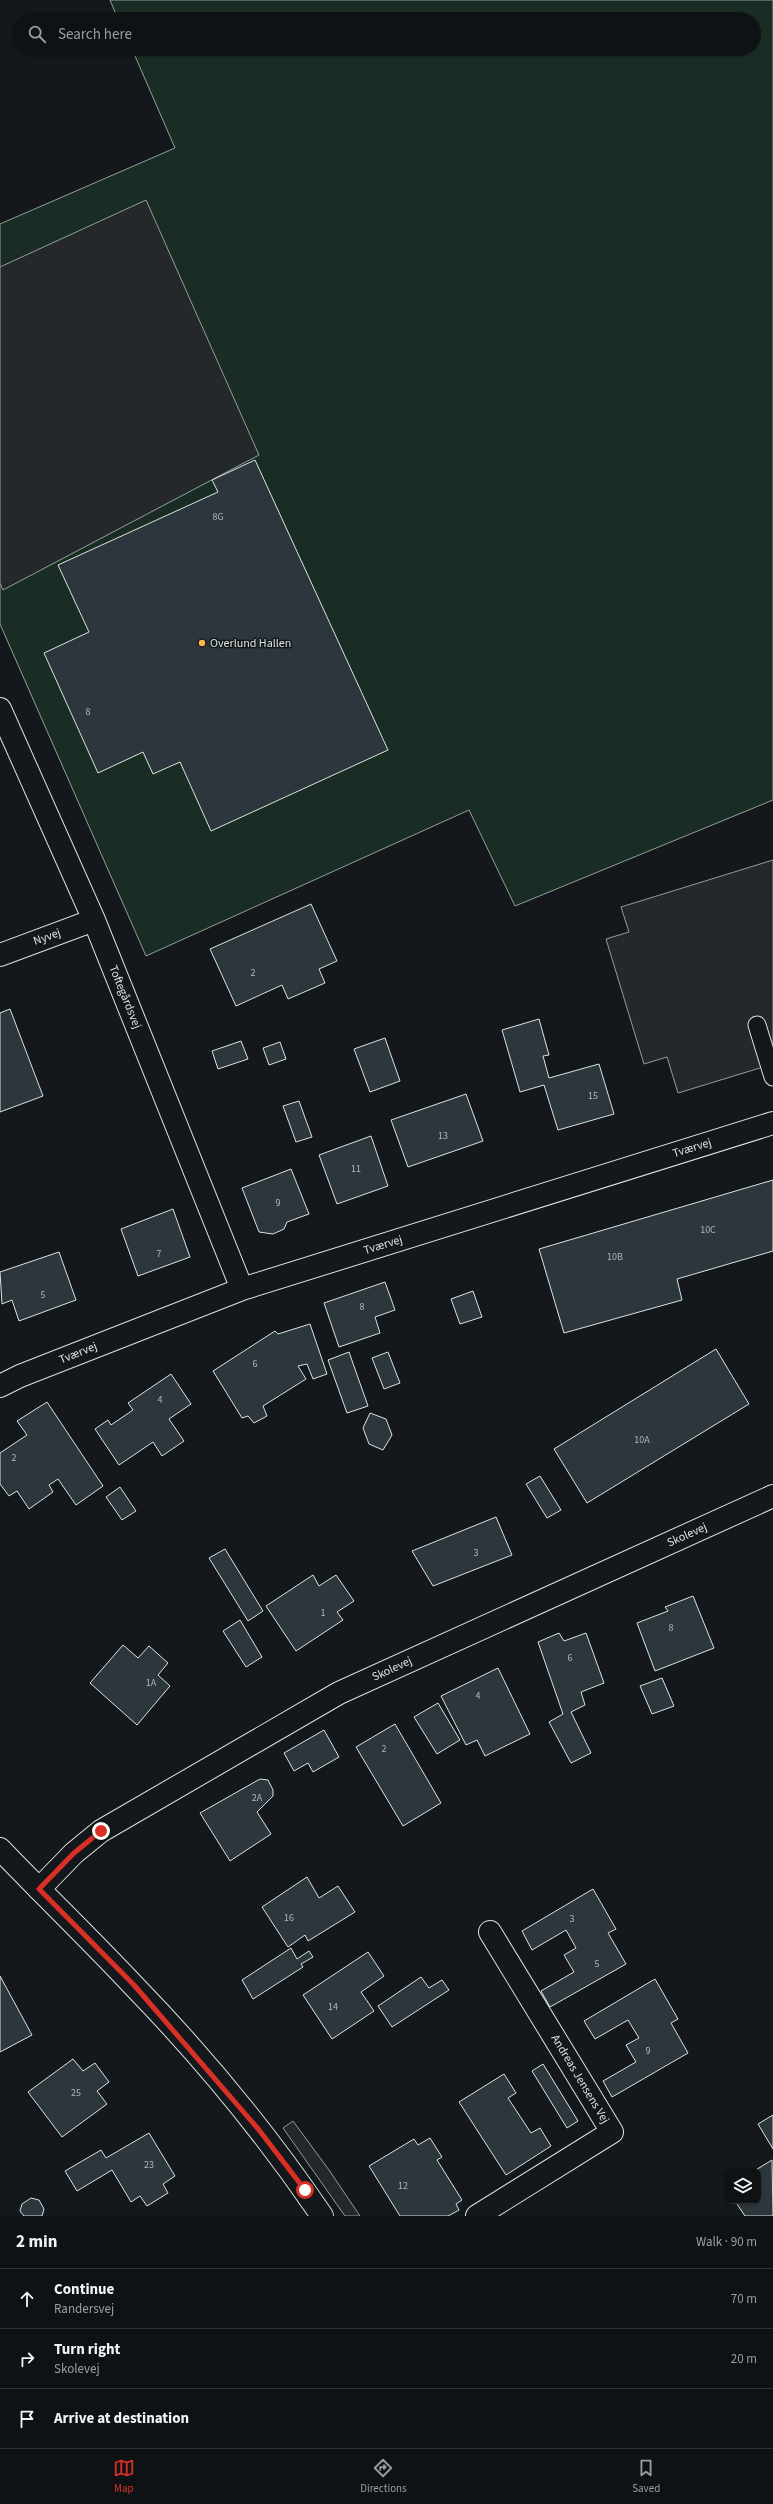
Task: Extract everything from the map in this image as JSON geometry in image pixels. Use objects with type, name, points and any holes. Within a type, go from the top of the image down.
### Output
[{"type":"street","name":"Toftegårdsvej","points":[[0,709],[94,920],[242,1289]]},
{"type":"street","name":"Nyvej","points":[[0,955],[94,920]]},
{"type":"street","name":"Tværvej","points":[[0,1386],[27,1373],[242,1289],[773,1123]]},
{"type":"street","name":"Skolevej","points":[[39,1889],[74,1853],[101,1831],[339,1693],[773,1496]]},
{"type":"street","points":[[0,1849],[134,1985],[259,2130],[322,2216]]},
{"type":"street","name":"Andreas Jensens Vej","points":[[477,2216],[612,2132],[490,1932]]},
{"type":"lane","points":[[757,1025],[773,1077]]},
{"type":"green space","points":[[110,0],[773,0],[773,800],[515,906],[469,810],[146,956],[0,624],[0,224],[175,148],[135,56],[761,56],[761,12],[115,12]]},
{"type":"shaded area","points":[[146,200],[259,455],[3,590],[0,583],[0,267]]},
{"type":"shaded area","points":[[773,860],[773,1064],[678,1093],[667,1057],[644,1064],[606,939],[629,932],[621,907]]},
{"type":"shaded area","points":[[293,2121],[360,2216],[345,2216],[283,2128]]},
{"type":"building","name":"Overlund Hallen","points":[[255,460],[388,750],[211,831],[180,762],[153,774],[143,752],[98,773],[44,653],[89,632],[58,565],[218,492],[212,480]]},
{"type":"building","points":[[311,904],[337,961],[319,969],[325,983],[288,999],[282,985],[236,1006],[210,949]]},
{"type":"building","points":[[10,1009],[43,1096],[0,1112],[0,1013]]},
{"type":"building","points":[[539,1019],[549,1055],[543,1056],[549,1078],[599,1064],[614,1114],[558,1130],[544,1085],[520,1092],[502,1030]]},
{"type":"building","points":[[385,1038],[400,1081],[370,1092],[354,1049]]},
{"type":"building","points":[[241,1041],[248,1059],[218,1069],[212,1051]]},
{"type":"building","points":[[280,1042],[286,1059],[269,1065],[263,1048]]},
{"type":"building","points":[[466,1094],[483,1141],[408,1167],[391,1120]]},
{"type":"building","points":[[299,1101],[312,1137],[296,1142],[283,1106]]},
{"type":"building","points":[[371,1136],[388,1186],[337,1204],[319,1155]]},
{"type":"building","points":[[291,1169],[309,1214],[287,1222],[284,1229],[273,1234],[259,1232],[242,1188]]},
{"type":"building","points":[[773,1180],[773,1251],[677,1279],[682,1300],[564,1333],[539,1249]]},
{"type":"building","points":[[173,1209],[190,1257],[138,1276],[121,1229]]},
{"type":"building","points":[[59,1252],[76,1300],[19,1321],[12,1300],[2,1304],[0,1272]]},
{"type":"building","points":[[385,1282],[395,1310],[375,1317],[380,1333],[339,1347],[324,1303]]},
{"type":"building","points":[[473,1291],[482,1317],[460,1324],[451,1299]]},
{"type":"building","points":[[310,1324],[327,1374],[313,1379],[307,1364],[298,1366],[306,1379],[263,1406],[267,1416],[254,1423],[248,1416],[242,1418],[213,1371],[275,1331],[278,1334]]},
{"type":"building","points":[[716,1349],[749,1404],[587,1503],[554,1449]]},
{"type":"building","points":[[349,1352],[368,1406],[347,1413],[328,1360]]},
{"type":"building","points":[[388,1352],[400,1383],[384,1389],[372,1358]]},
{"type":"building","points":[[171,1374],[191,1404],[169,1419],[184,1441],[162,1456],[153,1442],[119,1465],[95,1429],[108,1420],[111,1425],[133,1410],[128,1403]]},
{"type":"building","points":[[47,1402],[103,1486],[76,1505],[58,1479],[49,1485],[53,1492],[29,1509],[17,1491],[9,1496],[0,1484],[0,1453],[27,1435],[17,1421]]},
{"type":"building","points":[[370,1413],[386,1419],[392,1435],[383,1450],[369,1444],[363,1428]]},
{"type":"building","points":[[540,1476],[561,1510],[547,1518],[526,1484]]},
{"type":"building","points":[[120,1487],[136,1511],[122,1520],[106,1497]]},
{"type":"building","points":[[496,1517],[512,1555],[433,1586],[412,1551]]},
{"type":"building","points":[[225,1549],[263,1611],[248,1621],[209,1558]]},
{"type":"building","points":[[313,1575],[319,1586],[336,1575],[354,1601],[337,1612],[343,1620],[296,1651],[266,1606]]},
{"type":"building","points":[[693,1596],[714,1648],[655,1671],[637,1623],[668,1611],[665,1607]]},
{"type":"building","points":[[240,1620],[262,1657],[246,1667],[223,1631]]},
{"type":"building","points":[[559,1633],[564,1641],[586,1633],[604,1683],[581,1692],[585,1705],[571,1712],[591,1753],[571,1763],[549,1722],[563,1714],[538,1642]]},
{"type":"building","points":[[123,1645],[138,1658],[149,1646],[168,1663],[158,1675],[170,1686],[137,1725],[90,1683]]},
{"type":"building","points":[[498,1668],[530,1734],[485,1756],[477,1740],[466,1745],[441,1696]]},
{"type":"building","points":[[662,1678],[674,1706],[652,1714],[640,1686]]},
{"type":"building","points":[[438,1703],[460,1740],[437,1754],[414,1717]]},
{"type":"building","points":[[395,1724],[441,1803],[403,1826],[356,1747]]},
{"type":"building","points":[[324,1730],[339,1757],[313,1772],[308,1763],[294,1771],[284,1753]]},
{"type":"building","points":[[260,1779],[268,1780],[273,1790],[273,1796],[257,1812],[271,1834],[230,1861],[200,1813]]},
{"type":"building","points":[[307,1877],[319,1898],[338,1886],[355,1912],[308,1941],[305,1935],[288,1947],[262,1907]]},
{"type":"building","points":[[593,1889],[616,1929],[608,1933],[626,1964],[550,2007],[541,1991],[574,1972],[564,1955],[576,1948],[566,1930],[532,1950],[522,1931]]},
{"type":"building","points":[[291,1948],[297,1959],[309,1951],[313,1957],[301,1964],[303,1967],[253,1999],[242,1980]]},
{"type":"building","points":[[368,1952],[384,1976],[361,1992],[374,2011],[332,2039],[303,1995]]},
{"type":"building","points":[[0,1976],[32,2035],[0,2052]]},
{"type":"building","points":[[421,1977],[429,1988],[442,1980],[449,1990],[392,2027],[378,2006]]},
{"type":"building","points":[[655,1979],[678,2019],[671,2023],[688,2053],[612,2097],[603,2081],[636,2062],[626,2045],[639,2038],[628,2020],[595,2039],[584,2021]]},
{"type":"building","points":[[73,2059],[83,2071],[95,2063],[109,2082],[97,2091],[107,2104],[62,2137],[28,2092]]},
{"type":"building","points":[[543,2064],[578,2121],[567,2128],[532,2071]]},
{"type":"building","points":[[504,2074],[516,2093],[508,2098],[531,2133],[540,2128],[551,2146],[506,2175],[459,2102]]},
{"type":"building","points":[[773,2115],[773,2149],[758,2124]]},
{"type":"building","points":[[149,2133],[175,2176],[163,2184],[168,2193],[147,2206],[140,2196],[131,2202],[112,2170],[77,2191],[65,2171],[101,2150],[106,2158]]},
{"type":"building","points":[[430,2138],[442,2157],[437,2160],[462,2200],[456,2204],[459,2210],[448,2216],[400,2216],[369,2166],[414,2139],[418,2145]]},
{"type":"building","points":[[772,2160],[773,2216],[745,2216],[737,2204],[761,2204],[761,2168],[759,2168]]},
{"type":"building","points":[[31,2198],[39,2200],[44,2209],[42,2216],[24,2216],[20,2211],[22,2204]]},
{"type":"place","name":"Overlund Hallen","points":[[202,643]]},
{"type":"route","points":[[101,1831],[74,1853],[39,1889],[134,1985],[259,2130],[305,2190]]}]
